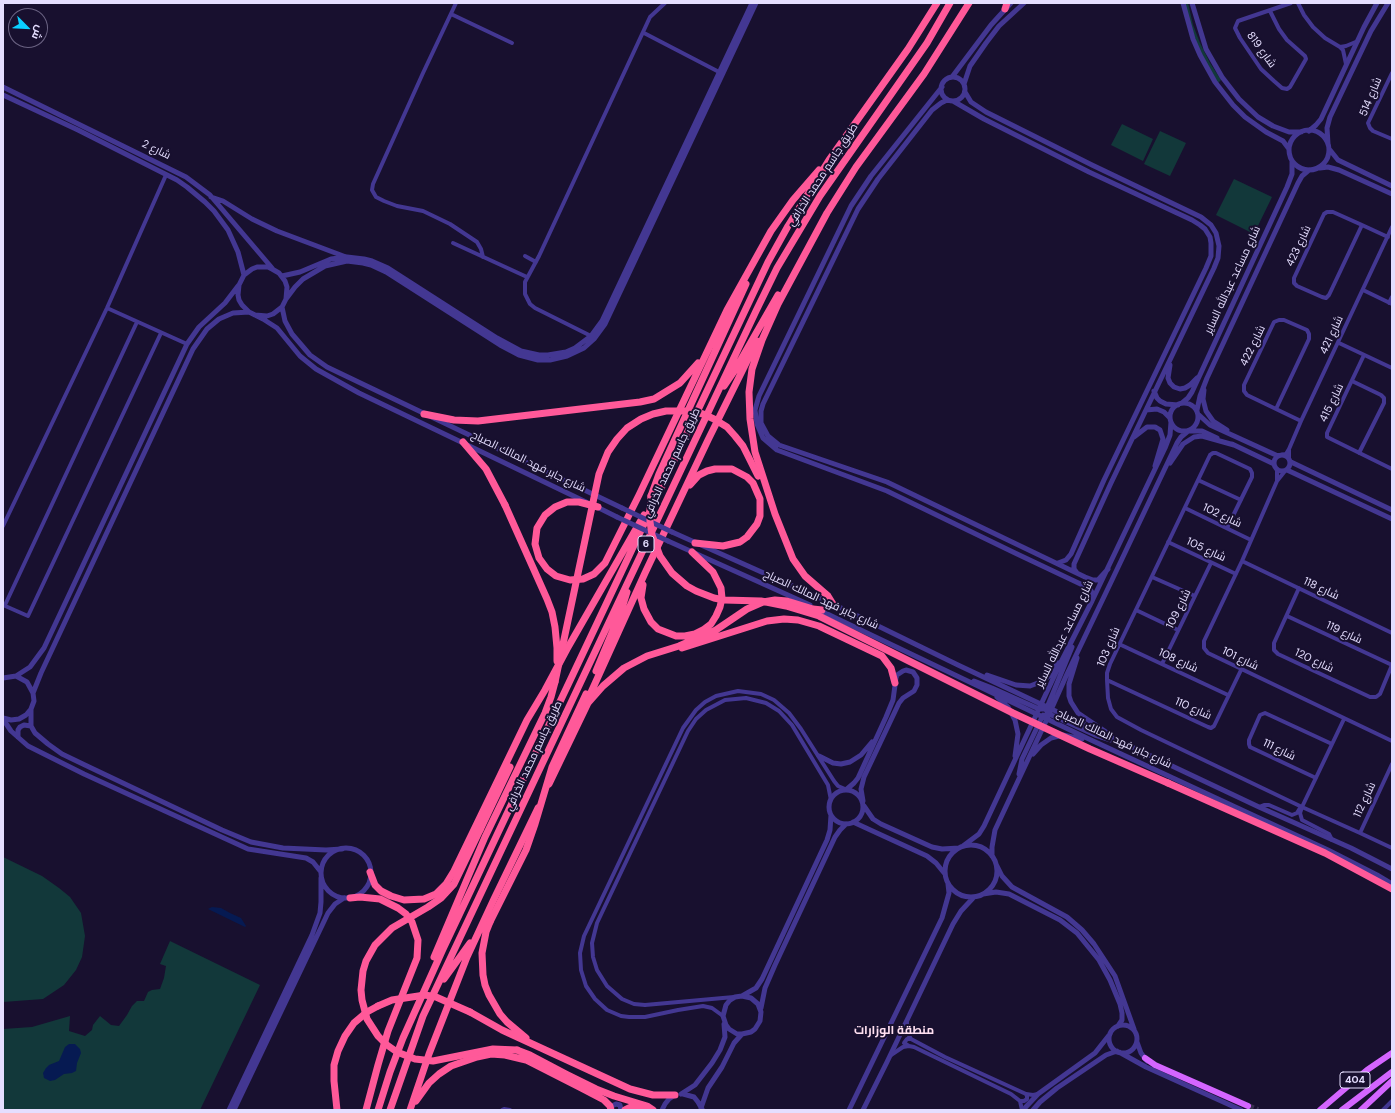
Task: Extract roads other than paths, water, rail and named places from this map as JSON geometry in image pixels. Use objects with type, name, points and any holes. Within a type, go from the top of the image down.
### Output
[{"type":"highway","name":"طريق جاسم محمد الخرافي","points":[[378,1110],[390,1072],[418,1002],[768,262],[788,226],[829,160],[908,50],[937,3]]},
{"type":"highway","name":"طريق جاسم محمد الخرافي","points":[[390,1110],[423,1016],[760,304],[796,234],[863,133],[927,43],[950,3]]},
{"type":"highway","points":[[774,514],[755,452],[750,419],[749,392],[754,358],[784,292],[827,213],[846,182],[928,69],[969,3]]},
{"type":"highway","points":[[598,507],[579,502],[567,502],[555,507],[545,515],[537,528],[535,544],[539,558],[547,569],[556,576],[570,580],[583,579],[594,574],[605,564],[727,310],[762,245],[779,218],[793,200],[829,160]]},
{"type":"highway","points":[[762,245],[754,268],[659,474],[651,496],[650,522],[652,535],[660,556],[679,580],[705,595],[724,600],[761,601],[786,606],[827,620],[1013,713],[1090,749],[1325,853],[1392,889]]},
{"type":"highway","points":[[715,399],[735,370],[770,307],[805,255]]},
{"type":"highway","points":[[411,1110],[424,1068],[443,1017],[482,924],[582,714],[708,440],[772,309],[784,292]]},
{"type":"highway","points":[[424,414],[454,420],[478,421],[640,402],[654,399],[680,383],[695,368],[711,343]]},
{"type":"highway","points":[[418,1002],[433,959],[484,837],[545,713],[551,697],[600,474],[608,452],[616,439],[627,428],[641,419],[666,411],[691,411],[703,414],[727,427],[743,446],[758,476],[793,559],[805,576],[828,596],[833,604]]},
{"type":"highway","points":[[463,442],[486,469],[505,505],[552,612],[557,648],[555,682]]},
{"type":"highway","points":[[682,495],[699,475],[715,468],[724,468],[740,472],[747,477],[753,483],[760,499],[760,516],[757,524],[747,537],[732,545],[723,546],[695,543]]},
{"type":"highway","points":[[370,872],[378,888],[397,899],[410,901],[424,899],[436,894],[451,878],[527,720],[670,470]]},
{"type":"highway","points":[[646,572],[641,598],[644,609],[651,622],[658,629],[676,636],[695,634],[711,624],[718,612],[722,598],[721,588],[716,577],[692,552]]},
{"type":"highway","points":[[534,1044],[515,1029],[500,1014],[489,995],[483,975],[482,953],[486,932],[528,845],[552,767],[586,694],[624,604],[627,591],[626,586]]},
{"type":"highway","points":[[679,646],[716,630],[746,609],[763,602],[775,600],[787,601],[813,610],[822,610]]},
{"type":"highway","points":[[582,714],[592,698],[613,676],[624,668],[647,656],[699,640],[755,620],[774,617],[798,616],[827,620]]},
{"type":"highway","points":[[658,653],[681,649],[767,621],[784,619],[798,620],[819,626],[882,656],[891,668],[895,684]]},
{"type":"highway","points":[[596,670],[616,639]]},
{"type":"highway","points":[[545,690],[454,884],[441,898],[392,928],[375,945],[366,961],[363,971],[361,980],[362,1000],[367,1019],[378,1036],[386,1045],[406,1056],[415,1059],[433,1061],[493,1049],[518,1050],[596,1089]]},
{"type":"highway","points":[[347,898],[360,897],[380,899],[398,908],[406,914],[412,922],[418,940],[417,958],[388,1031],[366,1110]]},
{"type":"highway","points":[[423,1016],[432,1008],[447,974],[469,946],[482,924]]},
{"type":"highway","points":[[337,1110],[334,1065],[338,1051],[345,1036],[354,1023],[367,1012],[392,1000],[425,995],[442,998],[502,1030],[638,1092],[653,1095],[678,1095]]},
{"type":"highway","points":[[411,1110],[425,1088],[444,1070],[463,1061],[484,1055],[519,1057],[532,1062],[600,1098],[608,1104],[611,1110]]},
{"type":"highway","points":[[564,1079],[650,1108]]},
{"type":"highway","points":[[625,1110],[635,1107],[650,1108]]},
{"type":"main road","name":"404","points":[[1320,1110],[1367,1070],[1392,1053]]},
{"type":"main road","points":[[1145,1058],[1155,1065],[1248,1106]]},
{"type":"main road","name":"404","points":[[1342,1110],[1392,1072]]},
{"type":"main road","points":[[1361,1110],[1392,1081]]},
{"type":"street","points":[[456,3],[408,106],[372,190],[376,197],[384,201],[423,211],[455,227],[477,242],[483,257]]},
{"type":"street","points":[[591,336],[535,308],[527,299],[524,288],[527,277],[536,262],[652,15],[662,8],[665,3]]},
{"type":"street","points":[[239,285],[238,295],[242,305],[249,312],[255,315],[267,316],[273,314],[282,307],[295,287],[303,279],[325,266],[347,261],[363,263],[386,272],[500,345],[519,355],[528,358],[550,360],[576,352],[594,338],[605,324],[752,3]]},
{"type":"street","points":[[211,197],[223,201],[252,219],[277,231],[347,257],[372,261],[388,268],[497,338],[521,351],[539,355],[557,354],[575,348],[591,336],[602,321],[756,3]]},
{"type":"street","points":[[1011,3],[1006,6],[990,24],[952,77],[944,81],[942,93],[950,101],[984,119],[1089,172],[1197,223],[1210,237],[1212,249],[1211,256],[1104,480],[1071,554],[1066,560],[1057,563]]},
{"type":"street","points":[[1024,3],[999,26],[973,61],[964,84],[965,92],[974,104],[986,112],[1201,217],[1211,225],[1216,233],[1219,246],[1218,258],[1214,268],[1154,391],[1074,564],[1074,569],[1078,574]]},
{"type":"street","points":[[1183,3],[1193,40],[1216,82],[1233,105],[1246,117],[1266,132],[1283,141],[1289,149],[1292,161],[1297,166],[1309,170],[1328,167],[1333,168],[1392,194]]},
{"type":"street","points":[[1192,3],[1206,49],[1222,77],[1239,99],[1255,114],[1273,126],[1289,132],[1309,130],[1321,119],[1346,64],[1377,3]]},
{"type":"street","name":"شارع 819","points":[[1270,11],[1279,29],[1287,40],[1305,56],[1306,59],[1290,87],[1287,89],[1274,82],[1261,70],[1235,28],[1238,21],[1291,3]]},
{"type":"street","points":[[1298,3],[1304,15],[1313,27],[1325,38],[1340,47],[1345,56],[1346,64]]},
{"type":"street","points":[[1317,169],[1322,166],[1329,154],[1327,128],[1330,117],[1371,31],[1388,3]]},
{"type":"street","points":[[450,14],[512,43]]},
{"type":"street","points":[[644,33],[721,73]]},
{"type":"street","points":[[1340,47],[1358,41]]},
{"type":"street","name":"شارع 514","points":[[1392,74],[1368,123],[1373,131],[1392,140]]},
{"type":"street","points":[[952,77],[961,80],[964,84]]},
{"type":"street","name":"شارع 2","points":[[3,87],[178,172],[194,182],[211,197],[272,269]]},
{"type":"street","points":[[942,87],[871,176],[851,206],[759,396],[755,414],[758,428],[763,438],[769,445],[781,452],[883,489],[1082,584],[1092,591],[1092,601]]},
{"type":"street","points":[[965,92],[961,99],[940,103],[932,110],[878,179],[861,204],[762,407],[761,423],[766,434],[779,445],[887,482],[1085,577],[1098,580],[1108,570]]},
{"type":"street","name":"شارع 2","points":[[3,95],[78,130],[187,187],[214,211],[224,225],[234,241],[244,275]]},
{"type":"street","points":[[1309,130],[1321,134],[1329,146],[1331,153],[1338,160],[1392,186]]},
{"type":"street","points":[[1289,149],[1293,139],[1301,132]]},
{"type":"street","name":"شارع مساعد عبدالله الساير","points":[[1180,404],[1190,395],[1289,183],[1292,174],[1292,161]]},
{"type":"street","name":"شارع مساعد عبدالله الساير","points":[[1198,413],[1200,396],[1207,378],[1298,183],[1302,176],[1309,170]]},
{"type":"street","points":[[1357,178],[1356,173],[1360,170]]},
{"type":"street","points":[[3,526],[107,308],[166,175]]},
{"type":"street","points":[[1152,202],[1155,200],[1156,195]]},
{"type":"street","name":"شارع 423","points":[[1362,225],[1329,295],[1326,298],[1297,286],[1294,283],[1294,278],[1324,214],[1327,212],[1333,212],[1362,225],[1388,237]]},
{"type":"street","points":[[1197,223],[1197,218],[1201,217]]},
{"type":"street","name":"شارع 421","points":[[1290,460],[1289,450],[1301,421],[1339,343],[1392,227]]},
{"type":"street","points":[[453,243],[527,277]]},
{"type":"street","points":[[525,256],[536,262]]},
{"type":"street","points":[[282,276],[300,272],[331,259],[347,257]]},
{"type":"street","points":[[4,678],[16,676],[30,667],[44,648],[187,344],[199,327],[225,303],[239,285],[244,275],[257,267],[272,269],[282,276],[287,287],[286,299]]},
{"type":"street","points":[[1363,290],[1391,303],[1392,296]]},
{"type":"street","name":"شارع جابر فهد المالك الصباح","points":[[282,307],[285,321],[292,334],[306,351],[318,362],[336,372],[695,543],[833,604],[974,672],[1091,740],[1328,850],[1392,884]]},
{"type":"street","points":[[107,308],[187,344]]},
{"type":"street","points":[[33,694],[44,666],[193,349],[207,329],[219,319],[233,313],[249,312]]},
{"type":"street","name":"شارع جابر فهد المالك الصباح","points":[[255,315],[277,328],[300,356],[324,374],[359,393],[668,541],[822,610],[991,692],[1044,712]]},
{"type":"street","name":"شارع 422","points":[[1276,409],[1310,339],[1307,330],[1284,320],[1274,322],[1244,385],[1244,392],[1247,395],[1276,409],[1301,421]]},
{"type":"street","points":[[138,322],[4,605],[28,616],[161,333]]},
{"type":"street","points":[[1176,331],[1181,330],[1182,334]]},
{"type":"street","points":[[1339,343],[1392,368]]},
{"type":"street","name":"شارع 415","points":[[1364,355],[1327,433],[1327,437],[1392,470]]},
{"type":"street","points":[[1172,356],[1168,378],[1174,387],[1180,389],[1188,387],[1200,374]]},
{"type":"street","points":[[1207,378],[1203,395],[1206,411],[1213,421],[1234,436]]},
{"type":"street","points":[[1352,381],[1381,395],[1384,398],[1384,403],[1359,453]]},
{"type":"street","points":[[1154,391],[1160,401],[1166,404],[1190,404],[1210,425],[1279,456],[1284,455],[1290,460],[1321,476],[1392,510]]},
{"type":"street","points":[[1170,420],[1172,410],[1180,404]]},
{"type":"street","points":[[1146,410],[1157,409],[1164,412],[1176,429],[1183,432],[1202,431],[1231,444],[1282,472],[1286,471],[1317,484],[1392,519]]},
{"type":"street","points":[[1188,431],[1197,425],[1198,413]]},
{"type":"street","name":"شارع مساعد عبدالله الساير","points":[[992,856],[995,830],[1026,764],[1065,655],[1108,570],[1169,440],[1170,420]]},
{"type":"street","points":[[1129,444],[1140,431],[1147,426],[1155,427],[1160,430],[1163,439],[1156,459],[1155,470]]},
{"type":"street","name":"شارع مساعد عبدالله الساير","points":[[961,847],[971,841],[984,826],[1014,763],[1066,674],[1083,641],[1176,443],[1188,431]]},
{"type":"street","points":[[1159,481],[1180,448],[1190,439],[1202,436],[1231,444]]},
{"type":"street","points":[[1231,444],[1228,439],[1234,436]]},
{"type":"street","points":[[1275,467],[1275,460],[1279,456],[1286,454],[1289,450]]},
{"type":"street","name":"شارع 103","points":[[1227,528],[1252,477],[1252,473],[1250,469],[1216,453],[1210,455],[1110,664],[1107,673],[1107,680],[1109,704],[1111,709],[1117,717],[1140,730],[1360,833]]},
{"type":"street","points":[[1286,471],[1290,467],[1290,460]]},
{"type":"street","points":[[842,474],[842,470],[845,467]]},
{"type":"street","name":"شارع 101","points":[[1275,467],[1277,481]]},
{"type":"street","name":"شارع 101","points":[[1286,471],[1277,481],[1242,561],[1204,641],[1204,648],[1208,654],[1392,741]]},
{"type":"street","points":[[1317,484],[1321,476]]},
{"type":"street","points":[[1104,480],[1106,484],[1111,483]]},
{"type":"street","points":[[1198,480],[1241,500]]},
{"type":"street","name":"شارع 102","points":[[1184,508],[1251,540]]},
{"type":"street","points":[[954,524],[957,516]]},
{"type":"street","name":"شارع 105","points":[[1168,542],[1236,574]]},
{"type":"street","name":"شارع 118","points":[[1242,561],[1392,633]]},
{"type":"street","name":"شارع 109","points":[[1162,664],[1211,563]]},
{"type":"street","points":[[1082,584],[1085,577]]},
{"type":"street","points":[[1152,577],[1195,596]]},
{"type":"street","name":"شارع 120","points":[[1300,588],[1274,643],[1274,650],[1278,654],[1370,697],[1376,697],[1380,694],[1392,665]]},
{"type":"street","points":[[1136,610],[1178,630]]},
{"type":"street","name":"شارع 119","points":[[1287,616],[1392,665]]},
{"type":"street","points":[[1019,777],[1022,759],[1070,654],[1075,635]]},
{"type":"street","points":[[1083,641],[1069,684],[1069,696],[1078,713],[1118,741]]},
{"type":"street","name":"شارع 108","points":[[1119,644],[1228,695]]},
{"type":"street","points":[[974,672],[1016,685],[1030,686],[1043,681],[1049,676],[1065,655]]},
{"type":"street","points":[[742,996],[756,988],[762,979],[827,840],[830,830],[831,814],[829,806],[831,800],[836,793],[852,786],[858,778],[891,705],[897,675],[906,670],[913,672],[918,682],[916,688],[903,698],[900,703],[864,778],[861,789],[863,804],[860,818],[846,824],[839,822],[831,814]]},
{"type":"street","name":"شارع 110","points":[[1107,680],[1208,727],[1214,726],[1241,670]]},
{"type":"street","points":[[3,718],[11,720],[19,719],[26,715],[31,709],[34,701],[33,694],[27,682],[16,676]]},
{"type":"street","points":[[964,679],[987,686],[1095,735],[1118,741]]},
{"type":"street","points":[[831,800],[828,785],[792,725],[779,711],[766,703],[746,698],[725,700],[706,710],[688,731],[598,923],[592,943],[593,957],[597,970],[607,986],[622,999],[634,1004],[645,1005],[742,996],[755,1000],[760,1009],[761,1016],[758,1026],[751,1032],[742,1034],[733,1032],[729,1029],[723,1018],[712,1008],[703,1006],[637,1018],[621,1016],[607,1010],[590,993],[583,978],[580,961],[580,953],[584,936],[683,728],[690,716],[705,702],[724,694],[738,691],[753,692],[774,700],[789,713],[838,786],[857,793],[869,815],[881,824],[932,847],[942,849],[971,845],[979,846],[992,856],[1002,876],[1012,887],[1059,912],[1082,930],[1104,958],[1115,976],[1137,1037],[1137,1041],[1145,1058],[1158,1071]]},
{"type":"street","points":[[991,692],[1008,707],[1015,720],[1018,741],[1014,763]]},
{"type":"street","points":[[31,709],[31,726],[35,733],[62,754],[222,830],[251,842],[297,849],[352,849],[362,854],[368,863],[370,872],[368,884],[365,889],[356,896],[347,898],[335,904],[328,913],[232,1109]]},
{"type":"street","name":"شارع 111","points":[[1316,778],[1250,747],[1249,740],[1260,715],[1265,713],[1332,744]]},
{"type":"street","points":[[3,718],[11,731],[28,746],[38,752],[248,849],[306,858],[313,862],[329,892],[339,897],[347,898]]},
{"type":"street","points":[[1332,840],[1329,834],[1302,820],[1300,815],[1302,807],[1344,719]]},
{"type":"street","points":[[18,737],[18,730],[20,727],[24,725],[31,726]]},
{"type":"street","points":[[1026,764],[1041,745],[1051,738],[1064,735],[1091,740]]},
{"type":"street","points":[[819,756],[833,763],[842,764],[850,762],[861,755],[876,738]]},
{"type":"street","name":"شارع جابر فهد المالك الصباح","points":[[1118,741],[1392,869]]},
{"type":"street","name":"شارع 112","points":[[1392,764],[1360,833],[1392,848]]},
{"type":"street","points":[[1259,807],[1269,805],[1292,815],[1297,813],[1302,807]]},
{"type":"street","points":[[848,1110],[942,918],[949,893],[945,875],[936,863],[927,856],[853,822]]},
{"type":"street","points":[[760,1009],[765,988],[775,965],[837,834],[846,824]]},
{"type":"street","points":[[945,875],[945,867],[948,859],[953,852],[961,847]]},
{"type":"street","points":[[232,1109],[312,934],[320,913],[322,902],[321,875],[325,860],[336,851],[342,849]]},
{"type":"street","points":[[983,894],[990,889],[995,882],[997,873],[996,864]]},
{"type":"street","points":[[911,1039],[905,1040],[905,1044],[1012,1094],[1020,1101],[1023,1110],[1038,1094],[1088,1058],[1101,1046],[1118,1026],[1122,1017],[1120,1004],[1110,980],[1099,960],[1083,940],[1068,926],[1009,894],[996,892],[974,897],[966,897],[953,890],[948,884]]},
{"type":"street","points":[[863,1110],[891,1055],[953,924],[961,911],[974,897]]},
{"type":"street","points":[[1041,910],[1045,908],[1054,912],[1059,912]]},
{"type":"street","points":[[662,1110],[665,1104],[678,1095],[691,1089],[708,1070],[725,1037],[723,1018],[726,1004],[735,997]]},
{"type":"street","points":[[907,1021],[907,1032],[911,1039],[945,1057],[1026,1094],[1038,1094]]},
{"type":"street","points":[[1118,1026],[1126,1025],[1134,1029]]},
{"type":"street","points":[[702,1109],[708,1088],[722,1068],[734,1043],[742,1034]]},
{"type":"street","points":[[1110,1034],[1111,1046],[1118,1051],[1146,1067],[1158,1071],[1241,1110]]},
{"type":"street","points":[[1033,1110],[1057,1088],[1106,1055],[1118,1051],[1128,1052],[1135,1046],[1137,1041]]},
{"type":"street","points":[[891,1055],[900,1048],[909,1046]]},
{"type":"street","points":[[866,1110],[875,1085]]},
{"type":"street","points":[[1020,1101],[1027,1099],[1026,1094]]},
{"type":"street","points":[[678,1095],[694,1097],[702,1109]]},
{"type":"street","points":[[1383,1110],[1392,1101]]},
{"type":"street","points":[[611,1110],[613,1105],[616,1104],[620,1105],[621,1110]]},
{"type":"street","points":[[502,1110],[510,1110]]},
{"type":"tunnel","points":[[1248,1106],[1258,1110]]},
{"type":"district","name":"منطقة الوزارات","points":[[894,1031]]}]
